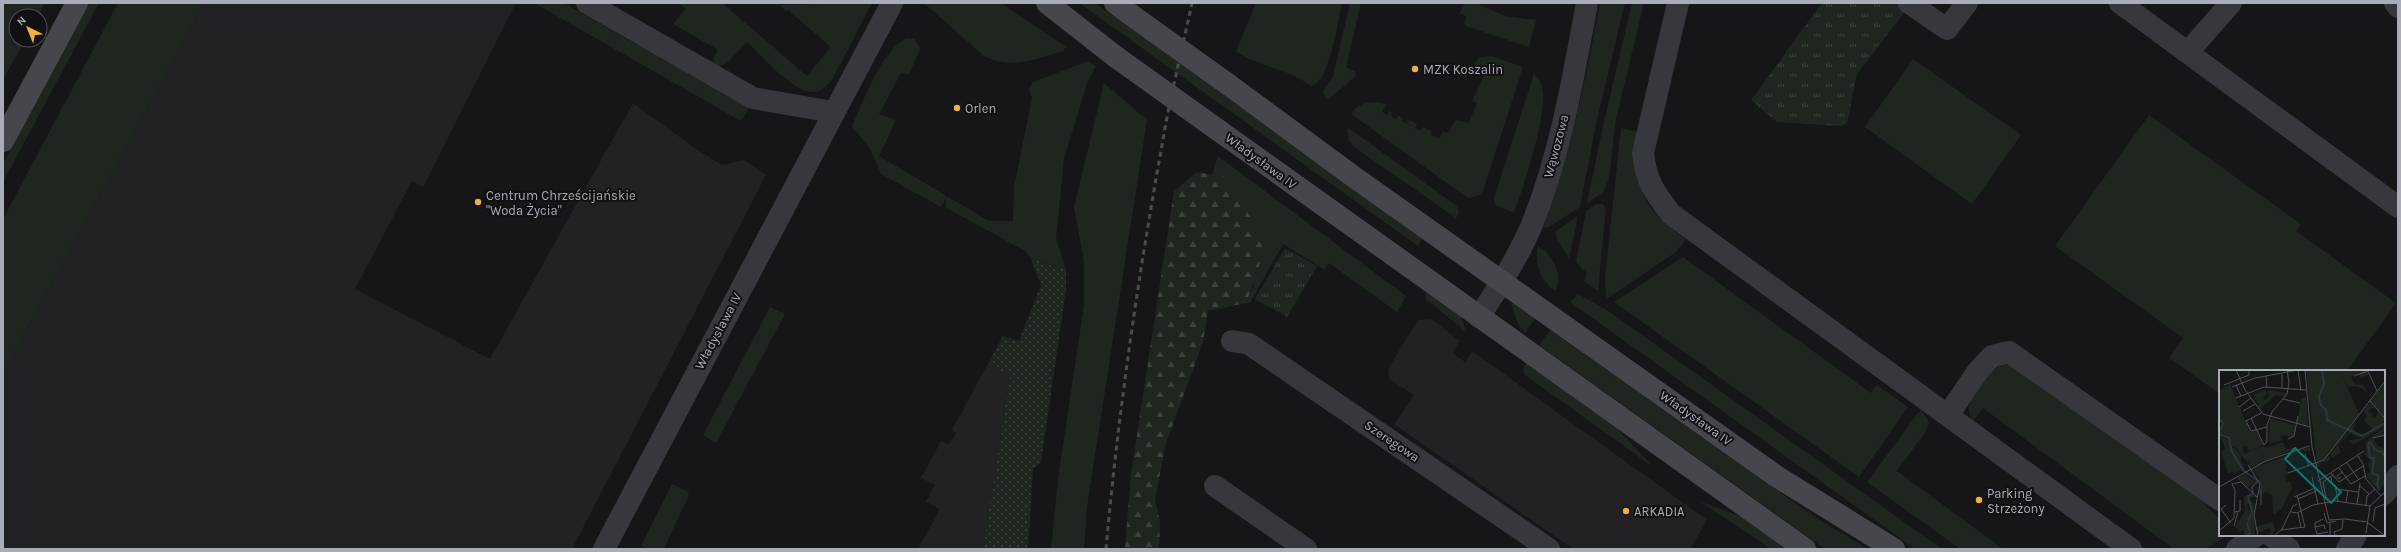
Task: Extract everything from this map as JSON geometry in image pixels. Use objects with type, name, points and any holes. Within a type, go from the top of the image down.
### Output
[{"type":"main road","points":[[3,141],[76,3]]},
{"type":"main road","name":"Władysława IV","points":[[1047,3],[1116,57],[1805,549]]},
{"type":"main road","name":"Władysława IV","points":[[1121,7],[1776,476],[1894,549]]},
{"type":"street","points":[[587,3],[754,98],[833,112]]},
{"type":"street","name":"Władysława IV","points":[[604,549],[833,112],[892,3]]},
{"type":"street","name":"Wąwozowa","points":[[1502,281],[1529,232],[1544,191],[1575,73],[1587,3]]},
{"type":"street","points":[[1678,3],[1643,153],[1645,174],[1656,195],[1671,214],[1695,233],[2131,549]]},
{"type":"street","points":[[1909,3],[1947,29],[1967,3]]},
{"type":"street","points":[[2120,3],[2398,207]]},
{"type":"street","points":[[2188,52],[2231,3]]},
{"type":"street","points":[[2395,3],[2398,7]]},
{"type":"street","points":[[1479,317],[1502,281]]},
{"type":"street","name":"Szeregowa","points":[[1232,341],[1249,344],[1549,549]]},
{"type":"street","points":[[1948,415],[1978,371],[1992,356],[2009,352],[2219,499]]},
{"type":"street","points":[[2385,493],[2398,476]]},
{"type":"street","points":[[1215,486],[1306,549]]},
{"type":"street","points":[[2237,549],[2256,536]]},
{"type":"street","points":[[2271,536],[2289,549]]},
{"type":"street","points":[[2347,549],[2355,536]]},
{"type":"shaded area","points":[[205,3],[516,3],[423,187],[412,181],[355,289],[490,359],[633,103],[696,149],[722,165],[744,160],[766,175],[572,549],[3,549],[3,373]]},
{"type":"shaded area","points":[[1431,319],[1460,341],[1452,353],[1465,362],[1472,351],[1707,520],[1690,549],[1573,549],[1394,424],[1414,395],[1389,379],[1388,369],[1418,320]]},
{"type":"shaded area","points":[[988,364],[1010,375],[983,549],[918,549],[940,509],[926,502],[935,485],[921,478],[941,441],[949,445],[956,433],[952,430]]},
{"type":"green space","points":[[3,3],[45,3],[42,8],[8,8],[8,48],[21,48],[3,80]]},
{"type":"green space","points":[[88,3],[99,3],[3,182],[3,163]]},
{"type":"green space","points":[[118,3],[205,3],[3,373],[3,219]]},
{"type":"green space","points":[[534,3],[564,3],[637,45],[643,42],[659,51],[659,57],[750,106],[741,121]]},
{"type":"green space","points":[[679,3],[722,3],[807,76],[831,47],[788,10],[787,12],[779,5],[872,3],[832,80],[822,89],[814,92],[806,91],[797,87],[778,73],[747,42],[727,63],[719,67],[711,63],[718,50],[673,24],[686,9]]},
{"type":"green space","points":[[924,3],[1001,3],[1066,47],[1063,51],[1024,62],[1014,63],[994,60],[984,56]]},
{"type":"green space","points":[[1079,3],[1095,3],[1423,237],[1418,246]]},
{"type":"green space","points":[[1256,3],[1342,3],[1332,50],[1328,63],[1318,82],[1311,86],[1302,80],[1254,61],[1236,51]]},
{"type":"green space","points":[[1350,3],[1361,3],[1346,67],[1355,71],[1356,76],[1329,99],[1324,95],[1323,91],[1333,76]]},
{"type":"green space","points":[[1465,3],[1476,3],[1505,16],[1536,20],[1529,47],[1466,26],[1464,23],[1467,17],[1460,13]]},
{"type":"green space","points":[[1600,3],[1625,3],[1596,124],[1580,207],[1549,227],[1543,228],[1569,145],[1589,60]]},
{"type":"green space","points":[[1632,3],[1644,3],[1616,119],[1609,178],[1603,192],[1587,203],[1603,126]]},
{"type":"green space","points":[[1822,3],[1896,3],[1906,10],[1857,74],[1847,123],[1841,126],[1777,122],[1751,100]]},
{"type":"green space","points":[[906,38],[914,39],[921,48],[909,74],[901,73],[879,114],[896,120],[879,156],[989,221],[1013,221],[1014,187],[1032,98],[1029,89],[1033,82],[1088,61],[1096,66],[1087,83],[1064,159],[1056,239],[1066,269],[1031,259],[1025,251],[945,207],[947,197],[941,207],[881,174],[870,149],[852,126],[881,65],[888,54]]},
{"type":"green space","points":[[1491,56],[1523,67],[1483,191],[1478,196],[1468,198],[1351,114],[1362,104],[1376,102],[1386,104],[1382,112],[1388,115],[1389,111],[1392,113],[1391,116],[1396,119],[1398,115],[1403,118],[1402,121],[1407,124],[1409,120],[1417,124],[1415,128],[1421,131],[1423,127],[1432,131],[1431,135],[1439,139],[1443,131],[1448,133],[1456,120],[1469,123],[1477,103],[1472,101],[1486,72],[1473,65],[1480,57]]},
{"type":"green space","points":[[1913,59],[2021,135],[1972,204],[1865,127]]},
{"type":"green space","points":[[1534,74],[1538,78],[1543,90],[1541,119],[1533,153],[1514,213],[1496,205],[1494,198]]},
{"type":"green space","points":[[1104,83],[1147,120],[1087,507],[1084,549],[1051,549],[1058,478],[1084,305],[1084,261],[1074,207]]},
{"type":"green space","points":[[2149,115],[2301,224],[2296,231],[2396,303],[2348,370],[2219,370],[2219,393],[2169,358],[2183,338],[2055,246]]},
{"type":"green space","points":[[1347,127],[1457,206],[1459,213],[1456,218],[1354,147],[1349,140]]},
{"type":"green space","points":[[1621,128],[1638,132],[1640,181],[1649,205],[1658,216],[1686,239],[1676,252],[1608,298],[1606,296],[1605,277]]},
{"type":"green space","points":[[1218,156],[1406,296],[1397,312],[1329,263],[1325,270],[1283,244],[1250,303],[1246,303],[1254,285],[1212,175]]},
{"type":"green space","points":[[1197,172],[1225,177],[1257,229],[1261,237],[1263,249],[1257,274],[1246,303],[1208,311],[1203,342],[1166,443],[1155,499],[1160,522],[1159,549],[1125,549],[1131,474],[1174,191]]},
{"type":"green space","points":[[1597,204],[1603,204],[1606,209],[1598,291],[1584,281],[1587,273],[1576,262],[1586,211]]},
{"type":"green space","points":[[1578,216],[1569,259],[1556,237],[1556,231]]},
{"type":"green space","points":[[1538,246],[1548,254],[1556,266],[1558,279],[1555,291],[1545,282],[1539,271],[1537,259]]},
{"type":"green space","points":[[1285,248],[1317,266],[1287,317],[1255,299]]},
{"type":"green space","points":[[1683,257],[1871,393],[1877,385],[1908,407],[1859,477],[1614,302]]},
{"type":"green space","points":[[1031,259],[1066,269],[1066,289],[1041,462],[1033,469],[1028,549],[983,549],[1010,375],[988,364],[1003,336],[1019,341],[1041,285]]},
{"type":"green space","points":[[1426,292],[1461,316],[1466,332],[1425,298]]},
{"type":"green space","points":[[1578,294],[1607,310],[1942,549],[1915,549],[1570,302]]},
{"type":"green space","points":[[1514,303],[1535,319],[1525,333],[1518,324],[1511,304]]},
{"type":"green space","points":[[770,307],[785,314],[716,443],[703,435]]},
{"type":"green space","points":[[1550,330],[1815,517],[1868,549],[1825,549],[1539,345]]},
{"type":"green space","points":[[1526,363],[1618,429],[1653,467],[1525,375],[1523,370]]},
{"type":"green space","points":[[2002,364],[2014,365],[2204,498],[2205,505],[2219,518],[2219,536],[2226,536],[2206,549],[2174,549],[1983,408],[1973,421],[1969,413],[1971,397],[1989,375]]},
{"type":"green space","points":[[1921,409],[1929,422],[1926,431],[1897,471],[2003,549],[1960,549],[1867,482]]},
{"type":"green space","points":[[672,484],[689,492],[664,549],[648,549],[641,546]]},
{"type":"green space","points":[[1699,501],[1740,516],[1786,549],[1771,549]]},
{"type":"railway","points":[[1106,549],[1116,448],[1145,245],[1169,109],[1192,3]]},
{"type":"place","name":"MZK Koszalin","points":[[1415,69]]},
{"type":"place","name":"Orlen","points":[[957,108]]},
{"type":"place","name":"Centrum Chrześcijańskie \"Woda Życia\"","points":[[478,202]]},
{"type":"place","name":"Parking Strzeżony","points":[[1979,500]]},
{"type":"place","name":"ARKADIA","points":[[1626,511]]}]
